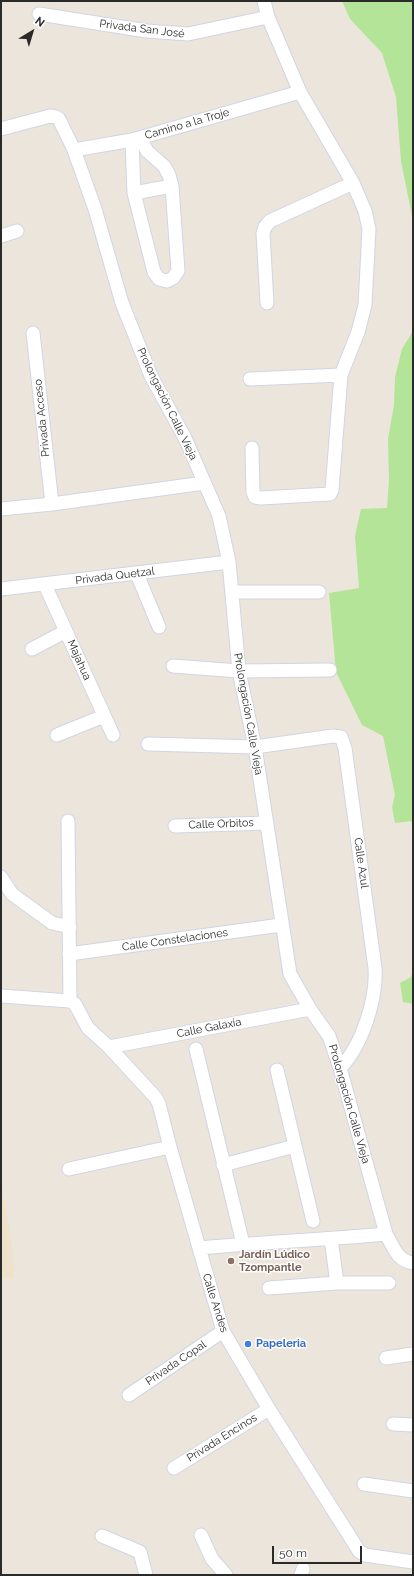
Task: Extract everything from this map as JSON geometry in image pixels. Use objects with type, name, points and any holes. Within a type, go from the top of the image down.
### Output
[{"type":"street","points":[[252,448],[253,492],[255,497],[268,498],[330,494],[332,490],[341,375],[358,332],[365,305],[369,229],[365,211],[353,183],[300,92],[268,17],[264,1]]},
{"type":"street","name":"Privada San José","points":[[39,14],[147,31],[188,34],[268,17]]},
{"type":"street","name":"Camino a la Troje","points":[[74,150],[136,139],[300,92]]},
{"type":"street","name":"Prolongación Calle Vieja","points":[[1,129],[50,116],[59,119],[74,150],[95,210],[122,303],[151,376],[186,438],[219,516],[229,562],[239,671],[255,747],[290,974],[310,1009],[329,1036],[340,1068],[386,1234],[400,1257],[404,1261],[413,1263]]},
{"type":"street","points":[[136,139],[164,166],[169,175],[172,186],[178,271],[173,278],[167,281],[159,279],[154,272],[134,193],[136,139]]},
{"type":"street","points":[[267,303],[263,233],[265,227],[270,222],[353,183]]},
{"type":"street","points":[[134,193],[172,186]]},
{"type":"street","points":[[1,236],[17,231]]},
{"type":"street","name":"Privada Acceso","points":[[33,333],[52,504]]},
{"type":"street","points":[[250,379],[341,375]]},
{"type":"street","points":[[1,509],[52,504],[204,483]]},
{"type":"street","name":"Privada Quetzal","points":[[1,589],[45,585],[229,562]]},
{"type":"street","points":[[137,574],[159,627]]},
{"type":"street","name":"Majahua","points":[[45,585],[113,735]]},
{"type":"street","points":[[232,592],[319,592]]},
{"type":"street","points":[[32,649],[66,631]]},
{"type":"street","points":[[173,666],[239,671],[330,670]]},
{"type":"street","points":[[57,735],[104,716]]},
{"type":"street","name":"Calle Azul","points":[[255,747],[333,736],[341,738],[345,748],[376,981],[373,996],[358,1043],[348,1059],[340,1068]]},
{"type":"street","points":[[148,744],[255,747]]},
{"type":"street","points":[[1,996],[70,1001],[68,821]]},
{"type":"street","name":"Calle Orbitos","points":[[175,826],[267,823]]},
{"type":"street","points":[[1,877],[12,894],[52,923],[70,927]]},
{"type":"street","name":"Calle Constelaciones","points":[[69,954],[282,925]]},
{"type":"street","name":"Calle Andes","points":[[70,1001],[75,1004],[88,1028],[109,1047],[156,1098],[159,1104],[223,1331],[269,1409],[359,1551],[365,1554],[413,1562]]},
{"type":"street","name":"Calle Galaxia","points":[[109,1047],[310,1009]]},
{"type":"street","points":[[196,1049],[243,1244]]},
{"type":"street","points":[[277,1070],[312,1221]]},
{"type":"street","points":[[223,1165],[295,1146]]},
{"type":"street","points":[[69,1169],[170,1147]]},
{"type":"street","points":[[199,1248],[386,1234]]},
{"type":"street","points":[[331,1239],[337,1283]]},
{"type":"street","points":[[269,1288],[337,1283],[389,1283]]},
{"type":"street","name":"Privada Copal","points":[[129,1395],[223,1331]]},
{"type":"street","points":[[386,1358],[413,1354]]},
{"type":"street","name":"Privada Encinos","points":[[174,1468],[269,1409]]},
{"type":"street","points":[[393,1424],[413,1424]]},
{"type":"street","points":[[364,1484],[413,1491]]},
{"type":"street","points":[[201,1535],[212,1559],[226,1575]]},
{"type":"street","points":[[102,1536],[140,1552],[146,1575]]},
{"type":"shaded area","points":[[1,1184],[12,1241],[14,1279],[1,1277]]},
{"type":"green space","points":[[342,1],[413,1],[413,221],[401,161],[396,97],[382,53],[350,19]]},
{"type":"green space","points":[[413,331],[413,821],[395,823],[392,807],[395,795],[383,736],[362,725],[336,672],[329,593],[359,588],[355,536],[361,509],[387,508],[389,481],[388,439],[394,405],[395,377],[402,349]]},
{"type":"green space","points":[[413,969],[413,1004],[403,1002],[400,983],[411,977]]},
{"type":"place","name":"Jardín Lúdico Tzompantle","points":[[231,1261]]},
{"type":"place","name":"Papeleria","points":[[248,1344]]}]
